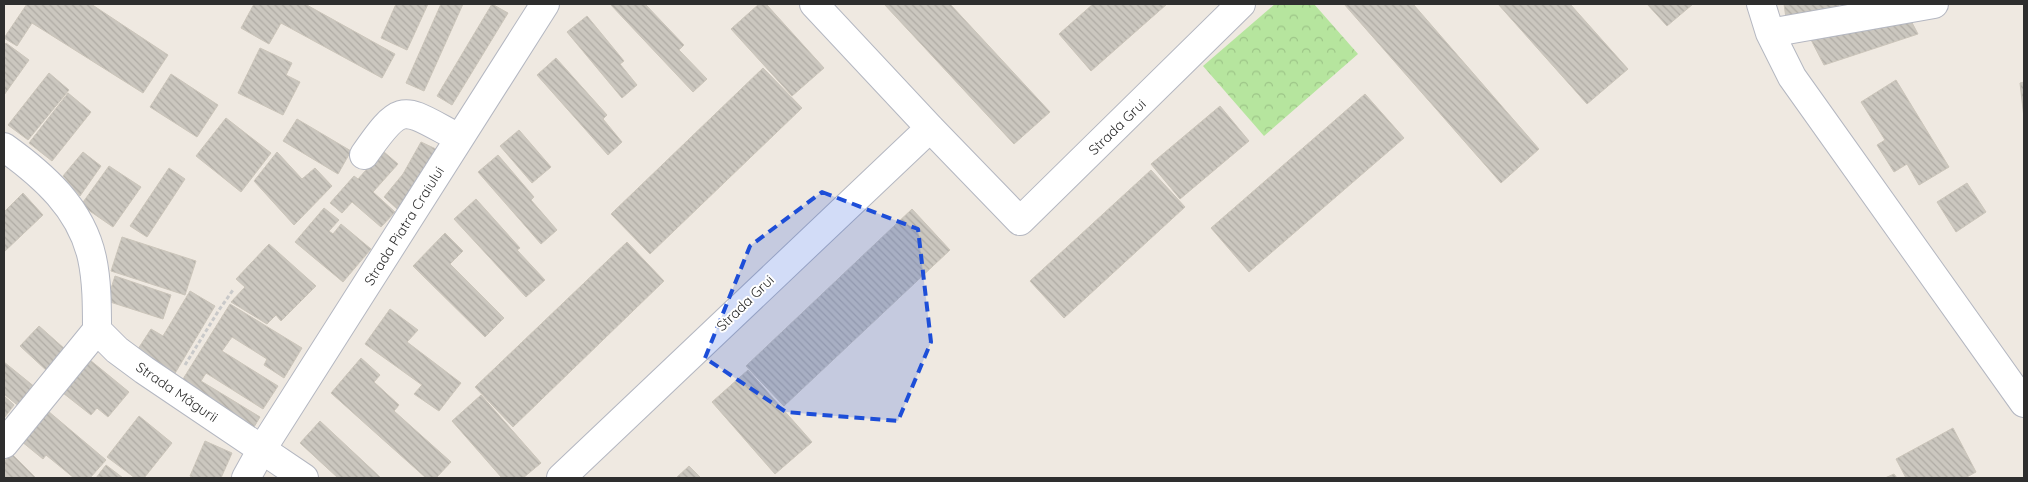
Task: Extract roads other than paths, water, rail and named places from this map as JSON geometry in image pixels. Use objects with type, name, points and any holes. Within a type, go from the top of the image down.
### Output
[{"type":"street","name":"Strada Piatra Craiului","points":[[246,478],[262,449],[545,4]]},
{"type":"street","name":"Strada Grui","points":[[814,4],[1020,221],[1241,4]]},
{"type":"street","points":[[1761,4],[1770,33],[1792,77],[2024,403]]},
{"type":"street","points":[[1770,33],[1934,4]]},
{"type":"street","points":[[364,155],[390,120],[397,115],[405,113],[414,114],[459,138]]},
{"type":"street","name":"Strada Grui","points":[[561,478],[930,128]]},
{"type":"street","points":[[4,147],[34,168],[62,197],[81,224],[92,257],[96,288],[97,330],[4,444]]},
{"type":"street","name":"Strada Măgurii","points":[[97,330],[117,350],[171,389],[262,449]]},
{"type":"street","points":[[262,449],[304,478]]}]
